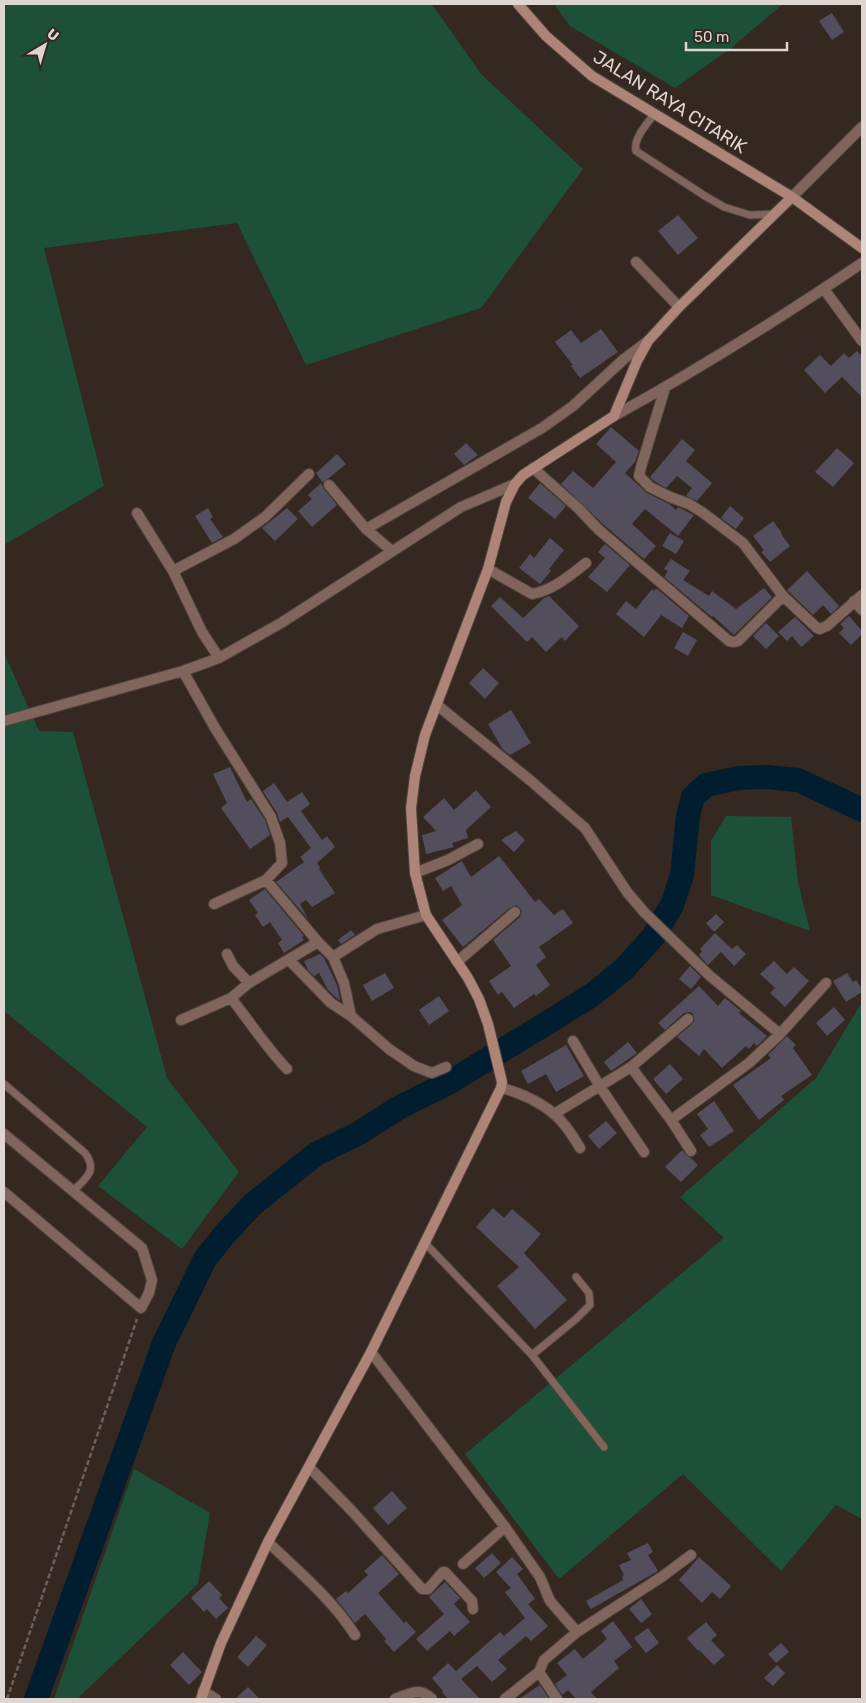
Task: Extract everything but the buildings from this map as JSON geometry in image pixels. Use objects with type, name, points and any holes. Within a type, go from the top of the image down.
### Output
[{"type":"street","name":"JALAN RAYA CITARIK","points":[[518,4],[546,36],[592,76],[792,197],[862,248]]},
{"type":"street","points":[[366,529],[542,428],[573,406],[624,359],[648,341],[679,307],[773,214],[861,131]]},
{"type":"street","points":[[636,262],[679,307]]},
{"type":"street","points":[[216,1699],[202,1695],[221,1643],[268,1542],[371,1352],[502,1085],[492,1039],[479,999],[426,915],[415,873],[411,808],[415,776],[425,735],[488,569],[506,502],[522,475],[614,416],[665,388],[824,289],[862,263]]},
{"type":"street","points":[[824,289],[862,341]]},
{"type":"street","points":[[614,416],[637,361],[648,341]]},
{"type":"street","points":[[665,388],[639,476],[650,487],[689,504],[702,512],[743,543],[783,596],[814,626],[820,629],[827,626],[858,598],[862,610]]},
{"type":"street","points":[[533,468],[578,508],[599,530],[729,641],[738,641],[783,596]]},
{"type":"street","points":[[173,571],[234,539],[264,517],[309,474]]},
{"type":"street","points":[[4,721],[183,670],[281,623],[389,548],[461,507],[515,484]]},
{"type":"street","points":[[329,485],[366,529],[389,548]]},
{"type":"street","points":[[137,513],[173,571],[202,632],[216,654]]},
{"type":"street","points":[[488,569],[532,594],[544,592],[561,583],[586,564]]},
{"type":"street","points":[[183,670],[271,817],[280,843],[282,863],[266,880],[214,904]]},
{"type":"street","points":[[437,705],[585,828],[627,892],[644,912],[710,976],[780,1034]]},
{"type":"street","points":[[415,873],[448,860],[478,844]]},
{"type":"street","points":[[266,880],[333,957],[344,983],[351,1016]]},
{"type":"street","points":[[457,962],[515,912]]},
{"type":"street","points":[[333,957],[377,929],[426,915]]},
{"type":"street","points":[[180,1020],[231,998],[249,983],[318,942]]},
{"type":"street","points":[[227,954],[233,966],[249,983]]},
{"type":"street","points":[[289,960],[331,1003],[351,1016],[389,1049],[414,1066],[432,1073],[446,1067]]},
{"type":"street","points":[[671,1120],[749,1063],[780,1034],[826,983]]},
{"type":"street","points":[[231,998],[260,1035],[272,1054],[287,1069]]},
{"type":"street","points":[[554,1114],[630,1067],[688,1019]]},
{"type":"street","points":[[573,1041],[599,1085],[644,1152]]},
{"type":"street","points":[[630,1067],[671,1120],[692,1151]]},
{"type":"street","points":[[502,1085],[554,1114],[569,1130],[580,1148]]},
{"type":"street","points":[[4,1134],[142,1248],[152,1280],[149,1293],[141,1308],[4,1192]]},
{"type":"street","points":[[371,1352],[505,1527],[540,1577],[550,1601],[577,1632]]},
{"type":"street","points":[[309,1467],[352,1511],[422,1589],[428,1589],[443,1572],[446,1572],[472,1601],[473,1609]]},
{"type":"street","points":[[463,1564],[505,1527]]},
{"type":"street","points":[[268,1542],[318,1589],[355,1635]]},
{"type":"street","points":[[505,1699],[539,1672],[544,1660],[577,1632],[663,1576],[691,1555]]},
{"type":"street","points":[[539,1672],[557,1699]]},
{"type":"street","points":[[395,1699],[417,1691],[432,1699]]},
{"type":"lane","points":[[655,113],[638,138],[635,146],[636,151],[724,207],[750,215],[773,214]]},
{"type":"lane","points":[[4,1084],[85,1153],[90,1160],[92,1169],[89,1175],[73,1191]]},
{"type":"lane","points":[[425,1243],[532,1355],[604,1447]]},
{"type":"lane","points":[[532,1355],[590,1305],[589,1293],[576,1278]]},
{"type":"path","points":[[6,1699],[141,1308]]},
{"type":"green space","points":[[4,4],[432,4],[481,74],[583,169],[481,308],[306,365],[237,223],[44,248],[104,486],[4,545]]},
{"type":"green space","points":[[554,4],[783,4],[731,48],[675,88],[570,26]]},
{"type":"green space","points":[[4,653],[39,731],[73,732],[167,1078],[239,1172],[182,1249],[98,1186],[147,1127],[4,1011]]},
{"type":"green space","points":[[726,816],[791,817],[798,882],[810,931],[711,895],[711,841]]},
{"type":"green space","points":[[862,1002],[862,1519],[836,1505],[781,1571],[683,1474],[559,1579],[465,1454],[724,1238],[680,1197],[816,1078]]},
{"type":"green space","points":[[134,1469],[210,1513],[198,1584],[79,1697],[81,1699],[54,1699]]},
{"type":"waterway","points":[[36,1699],[164,1343],[205,1259],[225,1234],[253,1204],[316,1154],[359,1133],[400,1107],[450,1082],[592,995],[624,969],[653,937],[672,905],[682,875],[688,816],[693,797],[706,785],[739,778],[766,777],[798,780],[862,810]]}]
